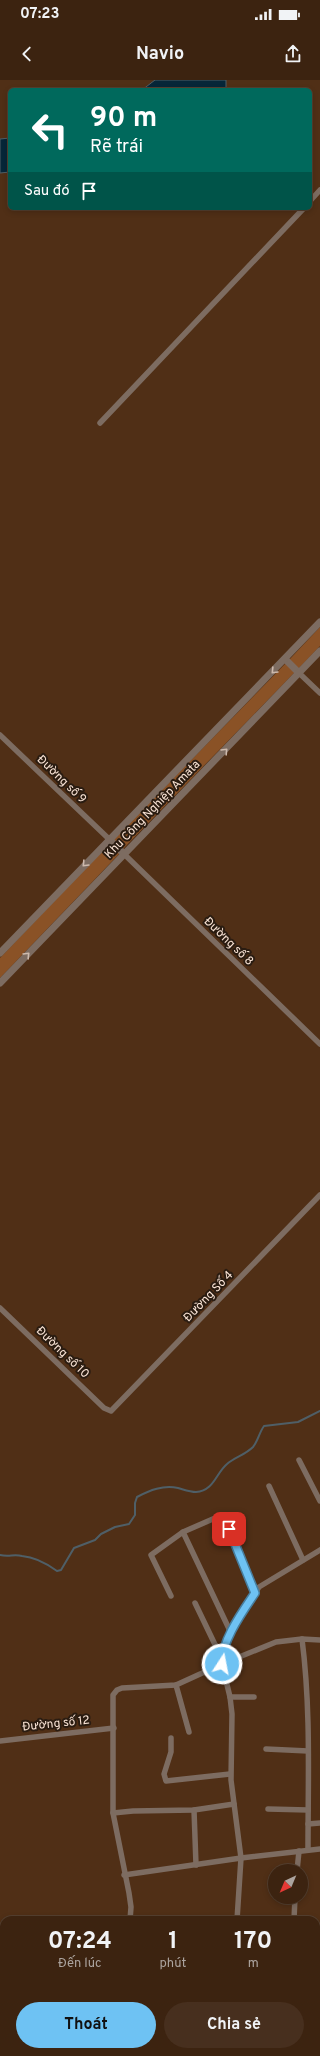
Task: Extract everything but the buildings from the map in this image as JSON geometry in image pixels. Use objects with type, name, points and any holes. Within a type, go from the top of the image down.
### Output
[{"type":"street","points":[[312,199],[320,190]]},
{"type":"street","points":[[100,423],[302,210]]},
{"type":"street","name":"Khu Công Nghiệp Amata","points":[[0,953],[320,622]]},
{"type":"street","name":"Khu Công Nghiệp Amata","points":[[0,983],[320,651]]},
{"type":"street","points":[[285,659],[320,693]]},
{"type":"street","name":"Đường số 9","points":[[0,735],[109,839]]},
{"type":"street","points":[[109,839],[124,854]]},
{"type":"street","name":"Đường số 8","points":[[124,854],[320,1044]]},
{"type":"street","name":"Đường Số 4","points":[[111,1411],[320,1195]]},
{"type":"street","name":"Đường số 10","points":[[0,1308],[104,1408],[111,1411]]},
{"type":"street","points":[[300,1460],[320,1500]]},
{"type":"street","points":[[269,1486],[302,1560]]},
{"type":"street","points":[[171,1596],[151,1555],[184,1532],[222,1515],[255,1593]]},
{"type":"street","points":[[184,1532],[231,1633]]},
{"type":"street","points":[[237,1916],[241,1858],[230,1774],[232,1733],[230,1696],[222,1664],[222,1657],[231,1633],[259,1587],[320,1550]]},
{"type":"street","points":[[195,1602],[222,1657]]},
{"type":"street","points":[[302,1639],[306,1667],[308,1849]]},
{"type":"street","points":[[130,1916],[131,1907],[113,1813],[113,1695],[117,1690],[176,1685],[276,1642],[302,1639],[320,1640]]},
{"type":"street","points":[[176,1685],[189,1732]]},
{"type":"street","points":[[230,1696],[254,1697]]},
{"type":"street","name":"Đường số 12","points":[[0,1740],[114,1728]]},
{"type":"street","points":[[171,1738],[171,1752],[164,1774],[164,1779],[166,1781],[230,1774]]},
{"type":"street","points":[[266,1749],[308,1751]]},
{"type":"street","points":[[113,1813],[133,1811],[194,1810],[234,1804]]},
{"type":"street","points":[[268,1809],[308,1810]]},
{"type":"street","points":[[194,1810],[196,1865]]},
{"type":"street","points":[[308,1824],[320,1823]]},
{"type":"street","points":[[124,1875],[308,1849],[320,1849]]},
{"type":"street","points":[[297,1864],[298,1851]]},
{"type":"street","points":[[294,1916],[295,1904]]},
{"type":"shaded area","points":[[320,627],[320,646],[298,669],[289,660]]},
{"type":"shaded area","points":[[286,663],[295,672],[122,850],[113,840]]},
{"type":"shaded area","points":[[110,843],[120,853],[0,978],[0,958]]},
{"type":"water","points":[[155,80],[226,80],[225,88],[145,88]]},
{"type":"water","points":[[8,138],[8,172],[0,173],[0,139]]},
{"type":"waterway","points":[[0,1555],[19,1555],[36,1559],[57,1571],[61,1570],[74,1548],[95,1540],[101,1534],[115,1527],[129,1524],[135,1515],[135,1503],[137,1497],[152,1490],[167,1487],[194,1492],[202,1491],[211,1485],[227,1464],[253,1447],[264,1426],[298,1422],[320,1411]]},
{"type":"route","points":[[222,1664],[222,1652],[242,1613],[255,1593],[229,1529]]}]
